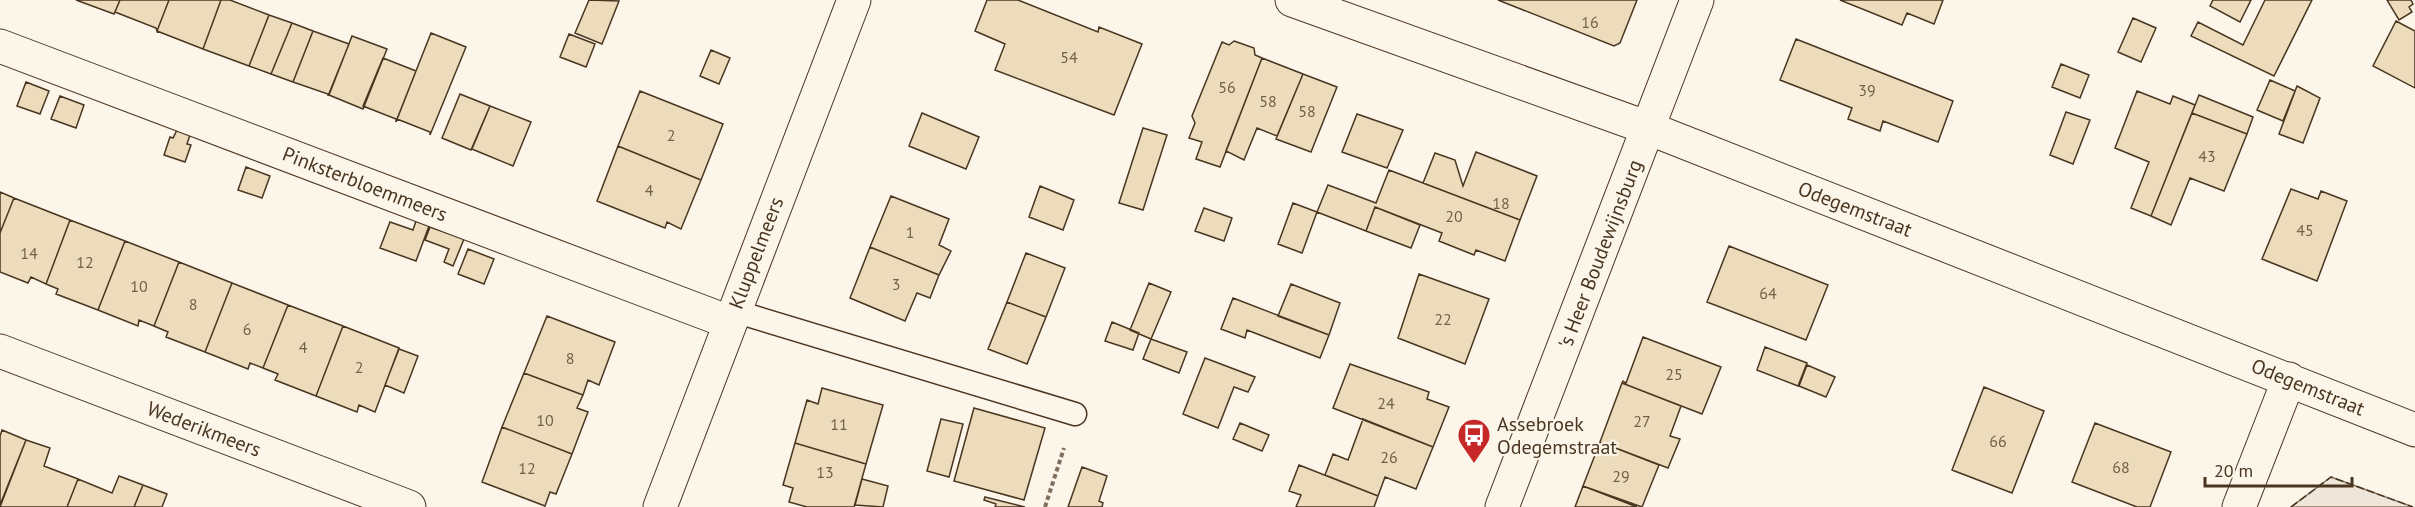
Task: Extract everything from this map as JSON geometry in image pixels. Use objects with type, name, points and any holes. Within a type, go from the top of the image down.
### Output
[{"type":"street","name":"Kluppelmeers","points":[[660,507],[854,0]]},
{"type":"street","name":"Odegemstraat","points":[[1292,0],[1648,128],[2415,430]]},
{"type":"street","name":"'s Heer Boudewijnsburg","points":[[1502,507],[1697,0]]},
{"type":"street","name":"Pinksterbloemmeers","points":[[0,46],[732,316]]},
{"type":"street","name":"Wederikmeers","points":[[0,351],[409,507]]},
{"type":"street","points":[[2238,507],[2289,380]]},
{"type":"lane","points":[[732,316],[1075,414]]},
{"type":"path","points":[[1045,507],[1075,414]]},
{"type":"shaded area","points":[[2331,477],[2413,507],[2291,507]]},
{"type":"building","points":[[76,0],[120,0],[114,14]]},
{"type":"building","points":[[120,0],[169,0],[157,31],[156,28],[115,12]]},
{"type":"building","points":[[169,0],[221,0],[203,49],[157,31]]},
{"type":"building","points":[[221,0],[230,0],[269,15],[249,66],[203,49]]},
{"type":"building","points":[[589,0],[619,1],[602,44],[575,33]]},
{"type":"building","points":[[987,0],[1018,0],[1098,32],[1099,27],[1142,44],[1114,115],[995,70],[1005,44],[975,31]]},
{"type":"building","points":[[1498,0],[1637,0],[1620,43],[1614,46]]},
{"type":"building","points":[[1840,0],[1943,0],[1934,24],[1907,13],[1902,25]]},
{"type":"building","points":[[2213,0],[2251,0],[2240,22],[2210,6]]},
{"type":"building","points":[[2265,0],[2312,0],[2274,76],[2191,36],[2198,22],[2243,45]]},
{"type":"building","points":[[2387,0],[2411,0],[2413,4],[2409,7],[2412,12],[2399,20]]},
{"type":"building","points":[[269,15],[292,23],[271,74],[249,66]]},
{"type":"building","points":[[2133,18],[2156,28],[2141,62],[2118,52]]},
{"type":"building","points":[[2396,21],[2415,31],[2415,88],[2373,66]]},
{"type":"building","points":[[292,23],[313,31],[293,82],[271,74]]},
{"type":"building","points":[[313,31],[349,44],[328,96],[328,94],[293,82]]},
{"type":"building","points":[[431,33],[466,47],[430,135],[430,132],[397,119]]},
{"type":"building","points":[[569,34],[595,44],[586,67],[560,57]]},
{"type":"building","points":[[352,36],[387,49],[363,109],[329,95]]},
{"type":"building","points":[[1796,39],[1953,101],[1938,142],[1883,121],[1880,131],[1848,119],[1852,108],[1780,80]]},
{"type":"building","points":[[1234,41],[1254,48],[1255,55],[1262,58],[1220,167],[1196,159],[1202,142],[1189,138],[1195,123],[1192,116],[1222,42],[1229,45]]},
{"type":"building","points":[[711,50],[730,58],[719,84],[700,76]]},
{"type":"building","points":[[383,58],[416,71],[396,122],[396,119],[363,106]]},
{"type":"building","points":[[1262,58],[1303,74],[1277,136],[1257,128],[1244,160],[1226,151]]},
{"type":"building","points":[[2061,64],[2089,75],[2080,98],[2052,87]]},
{"type":"building","points":[[1303,74],[1337,87],[1311,152],[1276,139]]},
{"type":"building","points":[[2270,80],[2295,91],[2283,121],[2257,110]]},
{"type":"building","points":[[26,82],[49,91],[40,114],[17,106]]},
{"type":"building","points":[[2297,86],[2320,98],[2303,143],[2279,134]]},
{"type":"building","points":[[640,91],[723,124],[701,180],[618,146]]},
{"type":"building","points":[[2137,91],[2170,104],[2173,96],[2195,105],[2151,216],[2131,208],[2149,162],[2115,148]]},
{"type":"building","points":[[460,94],[490,106],[471,150],[442,138]]},
{"type":"building","points":[[2199,95],[2253,117],[2247,134],[2192,113]]},
{"type":"building","points":[[60,96],[84,105],[76,128],[51,119]]},
{"type":"building","points":[[490,106],[531,122],[513,166],[472,149]]},
{"type":"building","points":[[2066,112],[2090,120],[2073,164],[2050,155]]},
{"type":"building","points":[[922,113],[979,137],[966,169],[909,146]]},
{"type":"building","points":[[2192,113],[2247,134],[2224,191],[2190,178],[2171,225],[2151,216]]},
{"type":"building","points":[[1357,114],[1403,130],[1387,168],[1342,152]]},
{"type":"building","points":[[1143,128],[1167,135],[1143,210],[1119,203]]},
{"type":"building","points":[[177,130],[190,135],[187,144],[191,145],[185,162],[164,155],[170,137],[173,138]]},
{"type":"building","points":[[618,146],[701,180],[681,229],[667,222],[665,228],[597,201]]},
{"type":"building","points":[[1476,152],[1537,176],[1520,220],[1423,183],[1435,153],[1455,160],[1463,186]]},
{"type":"building","points":[[246,167],[270,176],[262,198],[238,190]]},
{"type":"building","points":[[1389,170],[1520,220],[1505,261],[1476,250],[1474,255],[1439,241],[1442,233],[1375,207],[1366,231],[1317,212],[1328,185],[1376,203]]},
{"type":"building","points":[[1040,186],[1074,200],[1063,230],[1029,217]]},
{"type":"building","points":[[2291,189],[2318,199],[2321,191],[2347,201],[2317,281],[2262,259]]},
{"type":"building","points":[[0,192],[14,198],[0,233]]},
{"type":"building","points":[[891,196],[949,219],[939,245],[951,251],[939,275],[870,247]]},
{"type":"building","points":[[14,198],[70,220],[46,284],[31,277],[28,283],[0,272],[0,233]]},
{"type":"building","points":[[1293,203],[1317,212],[1302,253],[1278,244]]},
{"type":"building","points":[[1375,207],[1420,225],[1411,248],[1366,231]]},
{"type":"building","points":[[1204,208],[1232,218],[1224,241],[1195,231]]},
{"type":"building","points":[[70,220],[125,241],[98,310],[56,294],[58,289],[46,284]]},
{"type":"building","points":[[416,221],[429,226],[416,261],[380,248],[390,222],[413,230]]},
{"type":"building","points":[[430,227],[464,239],[453,266],[444,262],[449,249],[425,240]]},
{"type":"building","points":[[125,241],[179,262],[154,326],[139,320],[138,326],[98,310]]},
{"type":"building","points":[[1729,246],[1828,285],[1806,340],[1707,302]]},
{"type":"building","points":[[870,247],[939,275],[930,298],[917,293],[905,321],[850,298]]},
{"type":"building","points":[[468,249],[494,259],[484,284],[458,274]]},
{"type":"building","points":[[1026,253],[1065,268],[1046,317],[1007,302]]},
{"type":"building","points":[[179,262],[232,283],[205,352],[166,337],[168,332],[154,326]]},
{"type":"building","points":[[1419,274],[1489,299],[1465,364],[1398,338]]},
{"type":"building","points":[[232,283],[288,305],[263,368],[250,363],[248,369],[205,352]]},
{"type":"building","points":[[1149,283],[1171,292],[1151,339],[1130,330]]},
{"type":"building","points":[[1291,284],[1340,303],[1329,335],[1278,316]]},
{"type":"building","points":[[1233,298],[1329,335],[1320,358],[1247,330],[1245,338],[1221,329]]},
{"type":"building","points":[[1007,302],[1046,317],[1027,364],[988,349]]},
{"type":"building","points":[[288,305],[343,326],[316,396],[275,380],[278,374],[263,368]]},
{"type":"building","points":[[547,316],[615,342],[599,385],[588,380],[583,395],[524,373]]},
{"type":"building","points":[[1112,322],[1139,333],[1133,350],[1105,341]]},
{"type":"building","points":[[343,326],[399,348],[375,412],[359,405],[357,412],[316,396]]},
{"type":"building","points":[[1643,337],[1721,367],[1702,414],[1622,383],[1623,381],[1626,383]]},
{"type":"building","points":[[1151,339],[1187,352],[1179,373],[1143,359]]},
{"type":"building","points":[[1765,347],[1807,363],[1798,386],[1757,370]]},
{"type":"building","points":[[399,349],[418,356],[404,393],[385,385]]},
{"type":"building","points":[[1205,358],[1255,377],[1248,392],[1234,387],[1218,428],[1183,414]]},
{"type":"building","points":[[1350,364],[1429,392],[1427,399],[1449,407],[1433,447],[1333,408]]},
{"type":"building","points":[[1807,365],[1835,377],[1826,397],[1799,386]]},
{"type":"building","points":[[524,373],[583,395],[577,408],[588,412],[572,454],[502,427]]},
{"type":"building","points":[[1622,383],[1681,406],[1670,436],[1680,439],[1668,468],[1600,442]]},
{"type":"building","points":[[1984,387],[2044,411],[2012,493],[1952,470]]},
{"type":"building","points":[[822,388],[883,405],[866,464],[795,443],[807,400],[818,404]]},
{"type":"building","points":[[974,408],[1045,428],[1024,500],[954,481]]},
{"type":"building","points":[[941,419],[963,424],[949,477],[927,471]]},
{"type":"building","points":[[1363,419],[1433,447],[1416,489],[1385,477],[1378,496],[1325,475],[1333,454],[1348,460]]},
{"type":"building","points":[[1240,423],[1269,435],[1262,451],[1233,439]]},
{"type":"building","points":[[2095,423],[2171,452],[2150,507],[2137,507],[2072,482]]},
{"type":"building","points":[[502,427],[572,454],[556,494],[550,492],[545,506],[482,482]]},
{"type":"building","points":[[2,430],[26,440],[0,505],[0,436]]},
{"type":"building","points":[[26,440],[50,448],[44,466],[78,479],[67,507],[0,507]]},
{"type":"building","points":[[1600,442],[1659,465],[1642,507],[1583,486]]},
{"type":"building","points":[[795,443],[866,464],[854,507],[807,507],[789,502],[793,488],[783,485]]},
{"type":"building","points":[[1299,465],[1378,496],[1374,507],[1296,507],[1301,495],[1289,491]]},
{"type":"building","points":[[1082,467],[1107,476],[1099,501],[1103,503],[1102,507],[1068,507]]},
{"type":"building","points":[[119,476],[143,485],[134,507],[67,507],[78,479],[112,493]]},
{"type":"building","points":[[862,479],[888,486],[883,507],[855,505]]},
{"type":"building","points":[[143,485],[167,494],[162,507],[134,507]]},
{"type":"building","points":[[1583,486],[1637,507],[1575,507]]},
{"type":"building","points":[[985,497],[1025,507],[995,507],[996,504],[984,500]]},
{"type":"fence","points":[[2291,507],[2331,477],[2413,507]]},
{"type":"place","name":"Assebroek Odegemstraat","points":[[1474,464]]}]
